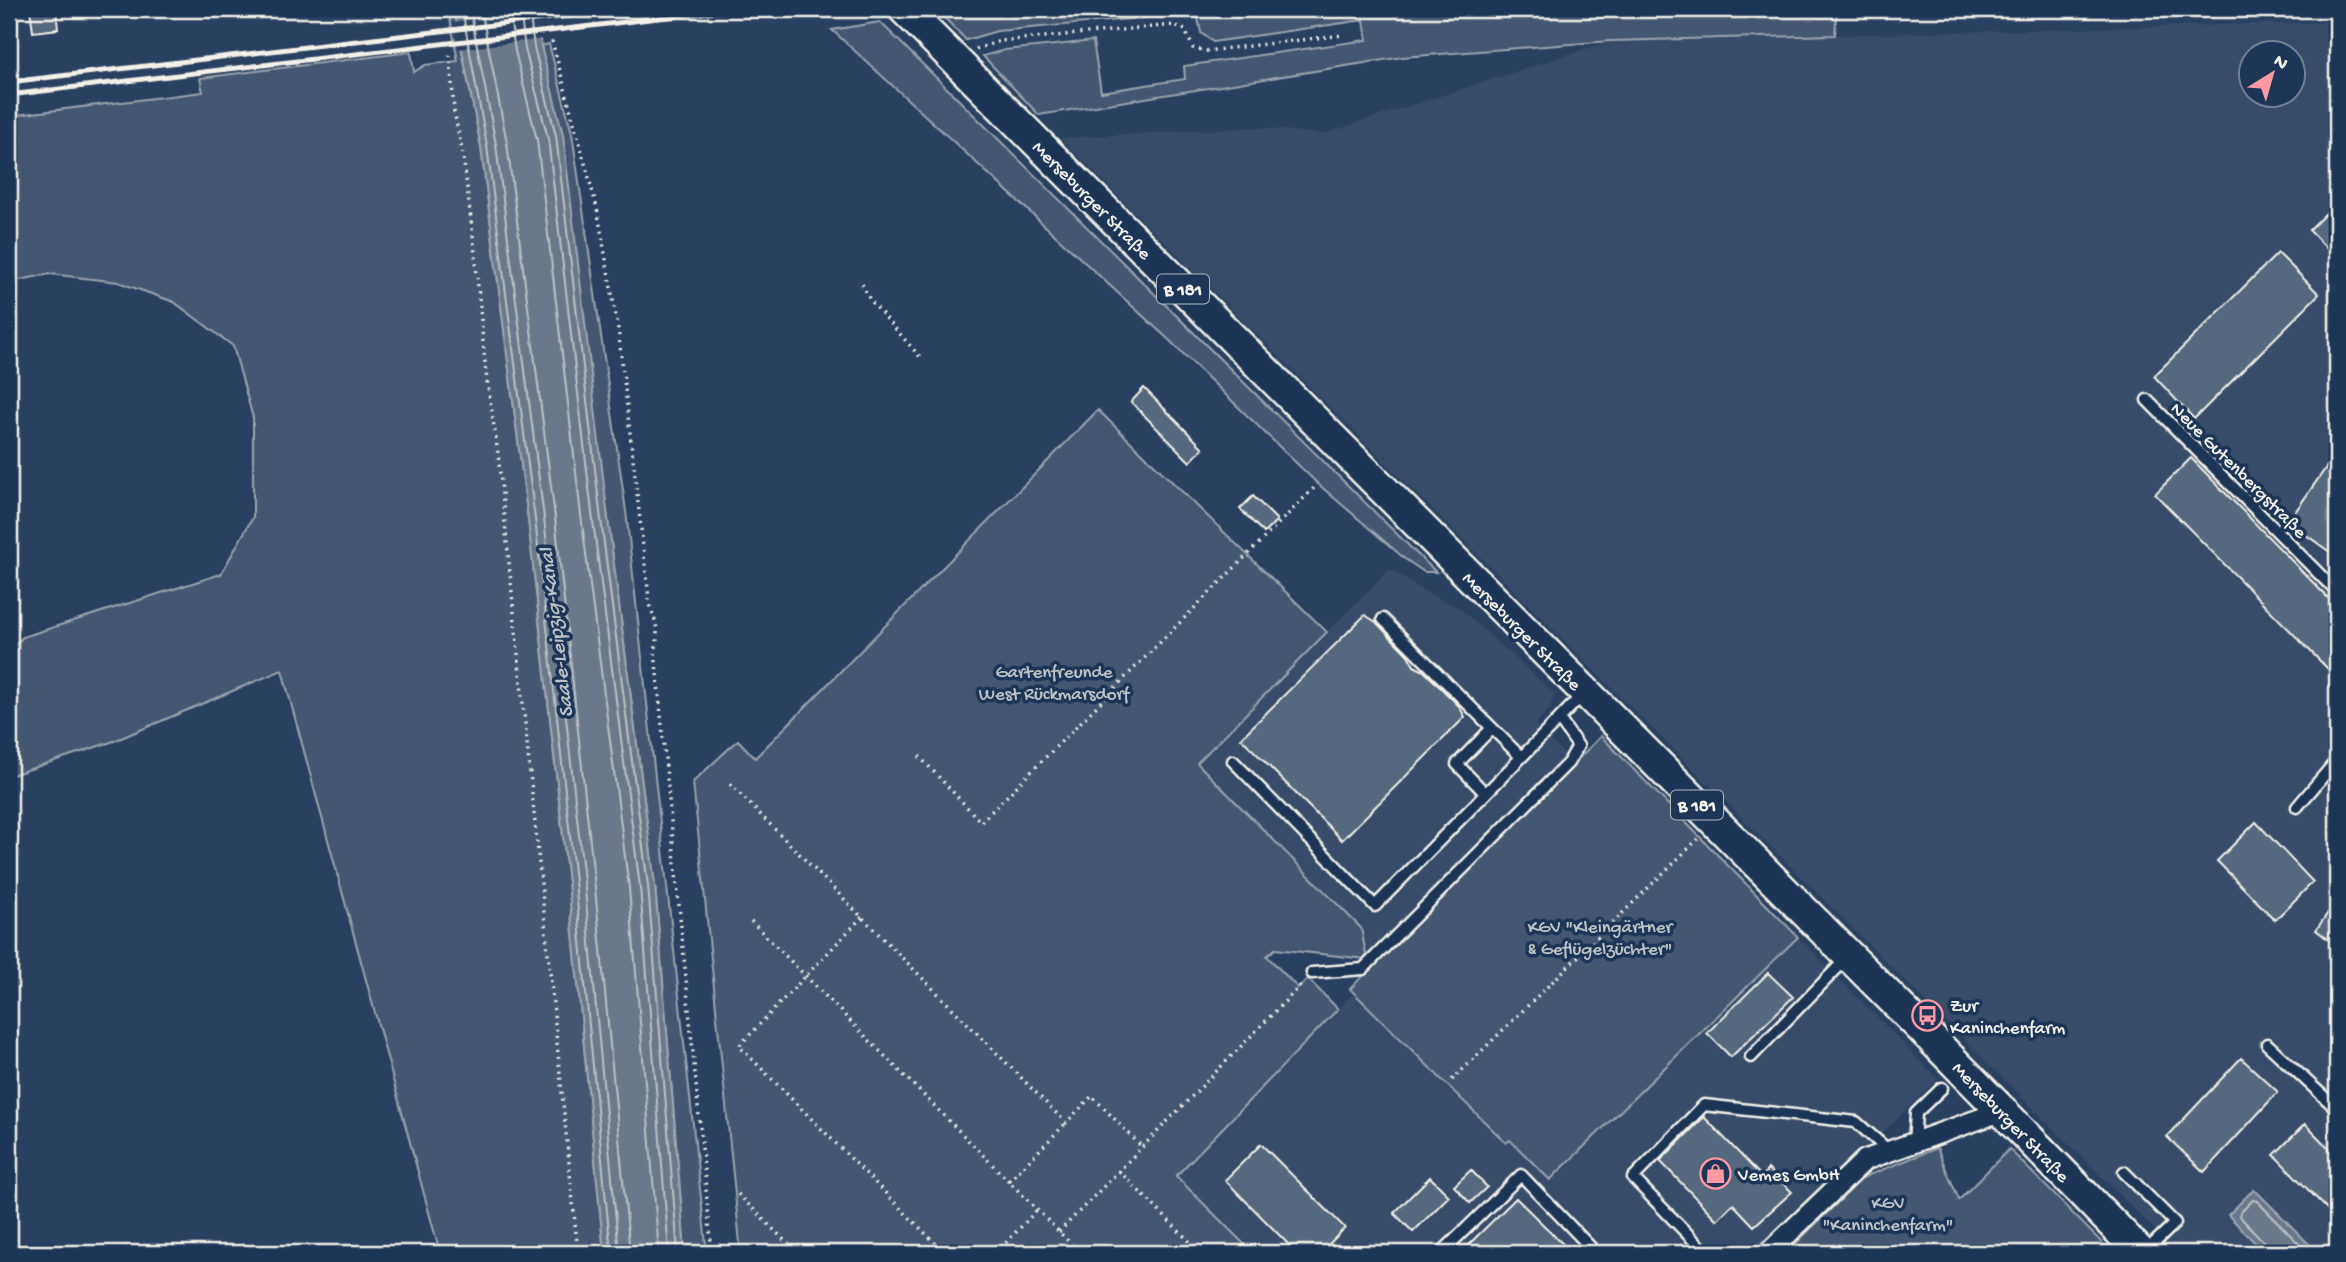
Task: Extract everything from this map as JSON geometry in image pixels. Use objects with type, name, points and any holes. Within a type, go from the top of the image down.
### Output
[{"type":"main road","name":"Merseburger Straße","points":[[904,9],[2142,1253]]},
{"type":"street","points":[[1768,1253],[1865,1160],[2002,1111]]},
{"type":"lane","name":"Neue Gutenbergstraße","points":[[2147,400],[2337,592]]},
{"type":"lane","points":[[1382,619],[1521,757]]},
{"type":"lane","points":[[1233,761],[1375,906],[1585,692]]},
{"type":"lane","points":[[1312,973],[1363,969],[1568,763],[1578,746],[1559,719]]},
{"type":"lane","points":[[1485,793],[1457,764],[1492,729]]},
{"type":"lane","points":[[2297,807],[2337,760]]},
{"type":"lane","points":[[1751,1057],[1849,957]]},
{"type":"lane","points":[[2267,1044],[2337,1109]]},
{"type":"lane","points":[[1914,1143],[1916,1113],[1941,1088]]},
{"type":"lane","points":[[1706,1253],[1633,1178],[1704,1105],[1856,1122],[1889,1151]]},
{"type":"lane","points":[[2124,1172],[2175,1223],[2142,1253]]},
{"type":"lane","points":[[1441,1253],[1521,1175],[1597,1253]]},
{"type":"path","points":[[443,9],[444,18]]},
{"type":"path","points":[[957,63],[976,49],[1000,41],[1175,25],[1185,30],[1193,48],[1206,51],[1343,35]]},
{"type":"path","points":[[552,41],[597,208],[618,328],[650,607],[657,621],[658,639],[655,652],[662,734],[712,1253]]},
{"type":"path","points":[[450,55],[454,111],[473,232],[486,373],[498,453],[578,1253]]},
{"type":"path","points":[[862,284],[870,300],[921,358]]},
{"type":"path","points":[[919,756],[981,822],[1314,488]]},
{"type":"path","points":[[730,784],[1066,1123]]},
{"type":"path","points":[[1452,1080],[1714,822]]},
{"type":"path","points":[[862,917],[739,1046],[944,1253]]},
{"type":"path","points":[[751,921],[1080,1253]]},
{"type":"path","points":[[1059,1232],[1312,973]]},
{"type":"path","points":[[1009,1181],[1092,1096],[1142,1147]]},
{"type":"path","points":[[1119,1171],[1201,1253]]},
{"type":"path","points":[[738,1194],[797,1253]]},
{"type":"path","points":[[996,1253],[1037,1210]]},
{"type":"shaded area","points":[[2337,22],[2337,1253],[2178,1253],[1060,138],[1256,127],[1323,134],[1610,41]]},
{"type":"shaded area","points":[[1390,569],[1427,593],[1458,607],[1554,693],[1550,708],[1535,725],[1566,756],[1367,959],[1196,763]]},
{"type":"shaded area","points":[[1798,937],[1938,1079],[1758,1253],[1253,1253],[1176,1176],[1354,993],[1506,1143],[1509,1140],[1550,1180]]},
{"type":"green space","points":[[448,9],[454,9],[481,147],[528,520],[569,891],[604,1253],[440,1253],[282,670],[114,741],[9,776],[9,651],[23,637],[221,574],[253,517],[253,418],[233,346],[174,302],[118,282],[50,274],[9,282],[9,116],[203,92],[200,78],[411,52],[414,72],[425,65],[458,61]]},
{"type":"green space","points":[[936,9],[1837,9],[1835,35],[1610,41],[1402,57],[1039,115],[983,56],[1005,50],[1093,41],[1101,92],[1185,79],[1184,66],[1367,40],[1364,20],[1213,42],[1201,33],[1197,13],[997,31],[966,40]]},
{"type":"green space","points":[[880,22],[1436,572],[1424,572],[1405,559],[1318,484],[1168,339],[832,30]]},
{"type":"green space","points":[[549,44],[572,133],[626,511],[707,1253],[685,1253],[655,885],[607,511],[541,46]]},
{"type":"green space","name":"Gartenfreunde West Rückmarsdorf","points":[[1098,410],[1327,632],[1197,763],[1361,928],[1367,959],[1275,949],[1267,956],[1298,988],[1308,979],[1338,1009],[1176,1176],[1253,1253],[741,1253],[693,782],[738,740],[755,758]]},
{"type":"green space","name":"KGV \"Kleingärtner & Geflügelzüchter\"","points":[[1601,736],[1798,937],[1550,1180],[1510,1140],[1506,1143],[1350,989]]},
{"type":"green space","name":"KGV \"Kaninchenfarm\"","points":[[1937,1148],[1959,1200],[2009,1149],[2112,1253],[1786,1253],[1864,1177]]},
{"type":"water","name":"Saale-Leipzig-Kanal","points":[[454,9],[535,9],[541,46],[563,135],[607,511],[655,885],[685,1253],[604,1253],[569,891],[528,520],[481,147]]},
{"type":"water","points":[[2254,1189],[2318,1253],[2265,1253],[2228,1215]]},
{"type":"pier","points":[[539,12],[543,39],[458,49],[453,22]]},
{"type":"building","points":[[30,9],[56,9],[58,29],[33,32]]},
{"type":"building","points":[[2337,202],[2337,259],[2309,230]]},
{"type":"building","points":[[2278,253],[2319,294],[2194,419],[2154,376]]},
{"type":"building","points":[[1144,388],[1203,448],[1190,462],[1131,402]]},
{"type":"building","points":[[2337,452],[2337,557],[2288,522]]},
{"type":"building","points":[[2191,458],[2337,607],[2337,678],[2155,494]]},
{"type":"building","points":[[1253,496],[1277,520],[1264,533],[1240,509]]},
{"type":"building","points":[[1365,615],[1376,622],[1408,655],[1414,666],[1424,671],[1459,706],[1465,717],[1342,840],[1241,738]]},
{"type":"building","points":[[2256,822],[2313,882],[2275,920],[2217,861]]},
{"type":"building","points":[[2337,900],[2337,946],[2316,930]]},
{"type":"building","points":[[1768,973],[1793,997],[1731,1057],[1707,1033]]},
{"type":"building","points":[[2241,1058],[2278,1092],[2204,1172],[2167,1137]]},
{"type":"building","name":"Vemes GmbH","points":[[1704,1117],[1762,1177],[1768,1169],[1792,1192],[1754,1226],[1733,1204],[1717,1220],[1660,1161]]},
{"type":"building","points":[[2305,1124],[2337,1157],[2337,1219],[2274,1155]]},
{"type":"building","points":[[1261,1144],[1345,1228],[1320,1253],[1297,1253],[1225,1180]]},
{"type":"building","points":[[1471,1170],[1487,1187],[1470,1203],[1454,1186]]},
{"type":"building","points":[[1430,1177],[1449,1196],[1413,1232],[1394,1213]]},
{"type":"building","points":[[1516,1198],[1572,1253],[1460,1253]]},
{"type":"railway","points":[[9,82],[628,9]]},
{"type":"railway","points":[[9,95],[735,9]]},
{"type":"place","name":"Zur Kaninchenfarm","points":[[1927,1015]]},
{"type":"place","name":"Vemes GmbH","points":[[1715,1173]]}]
